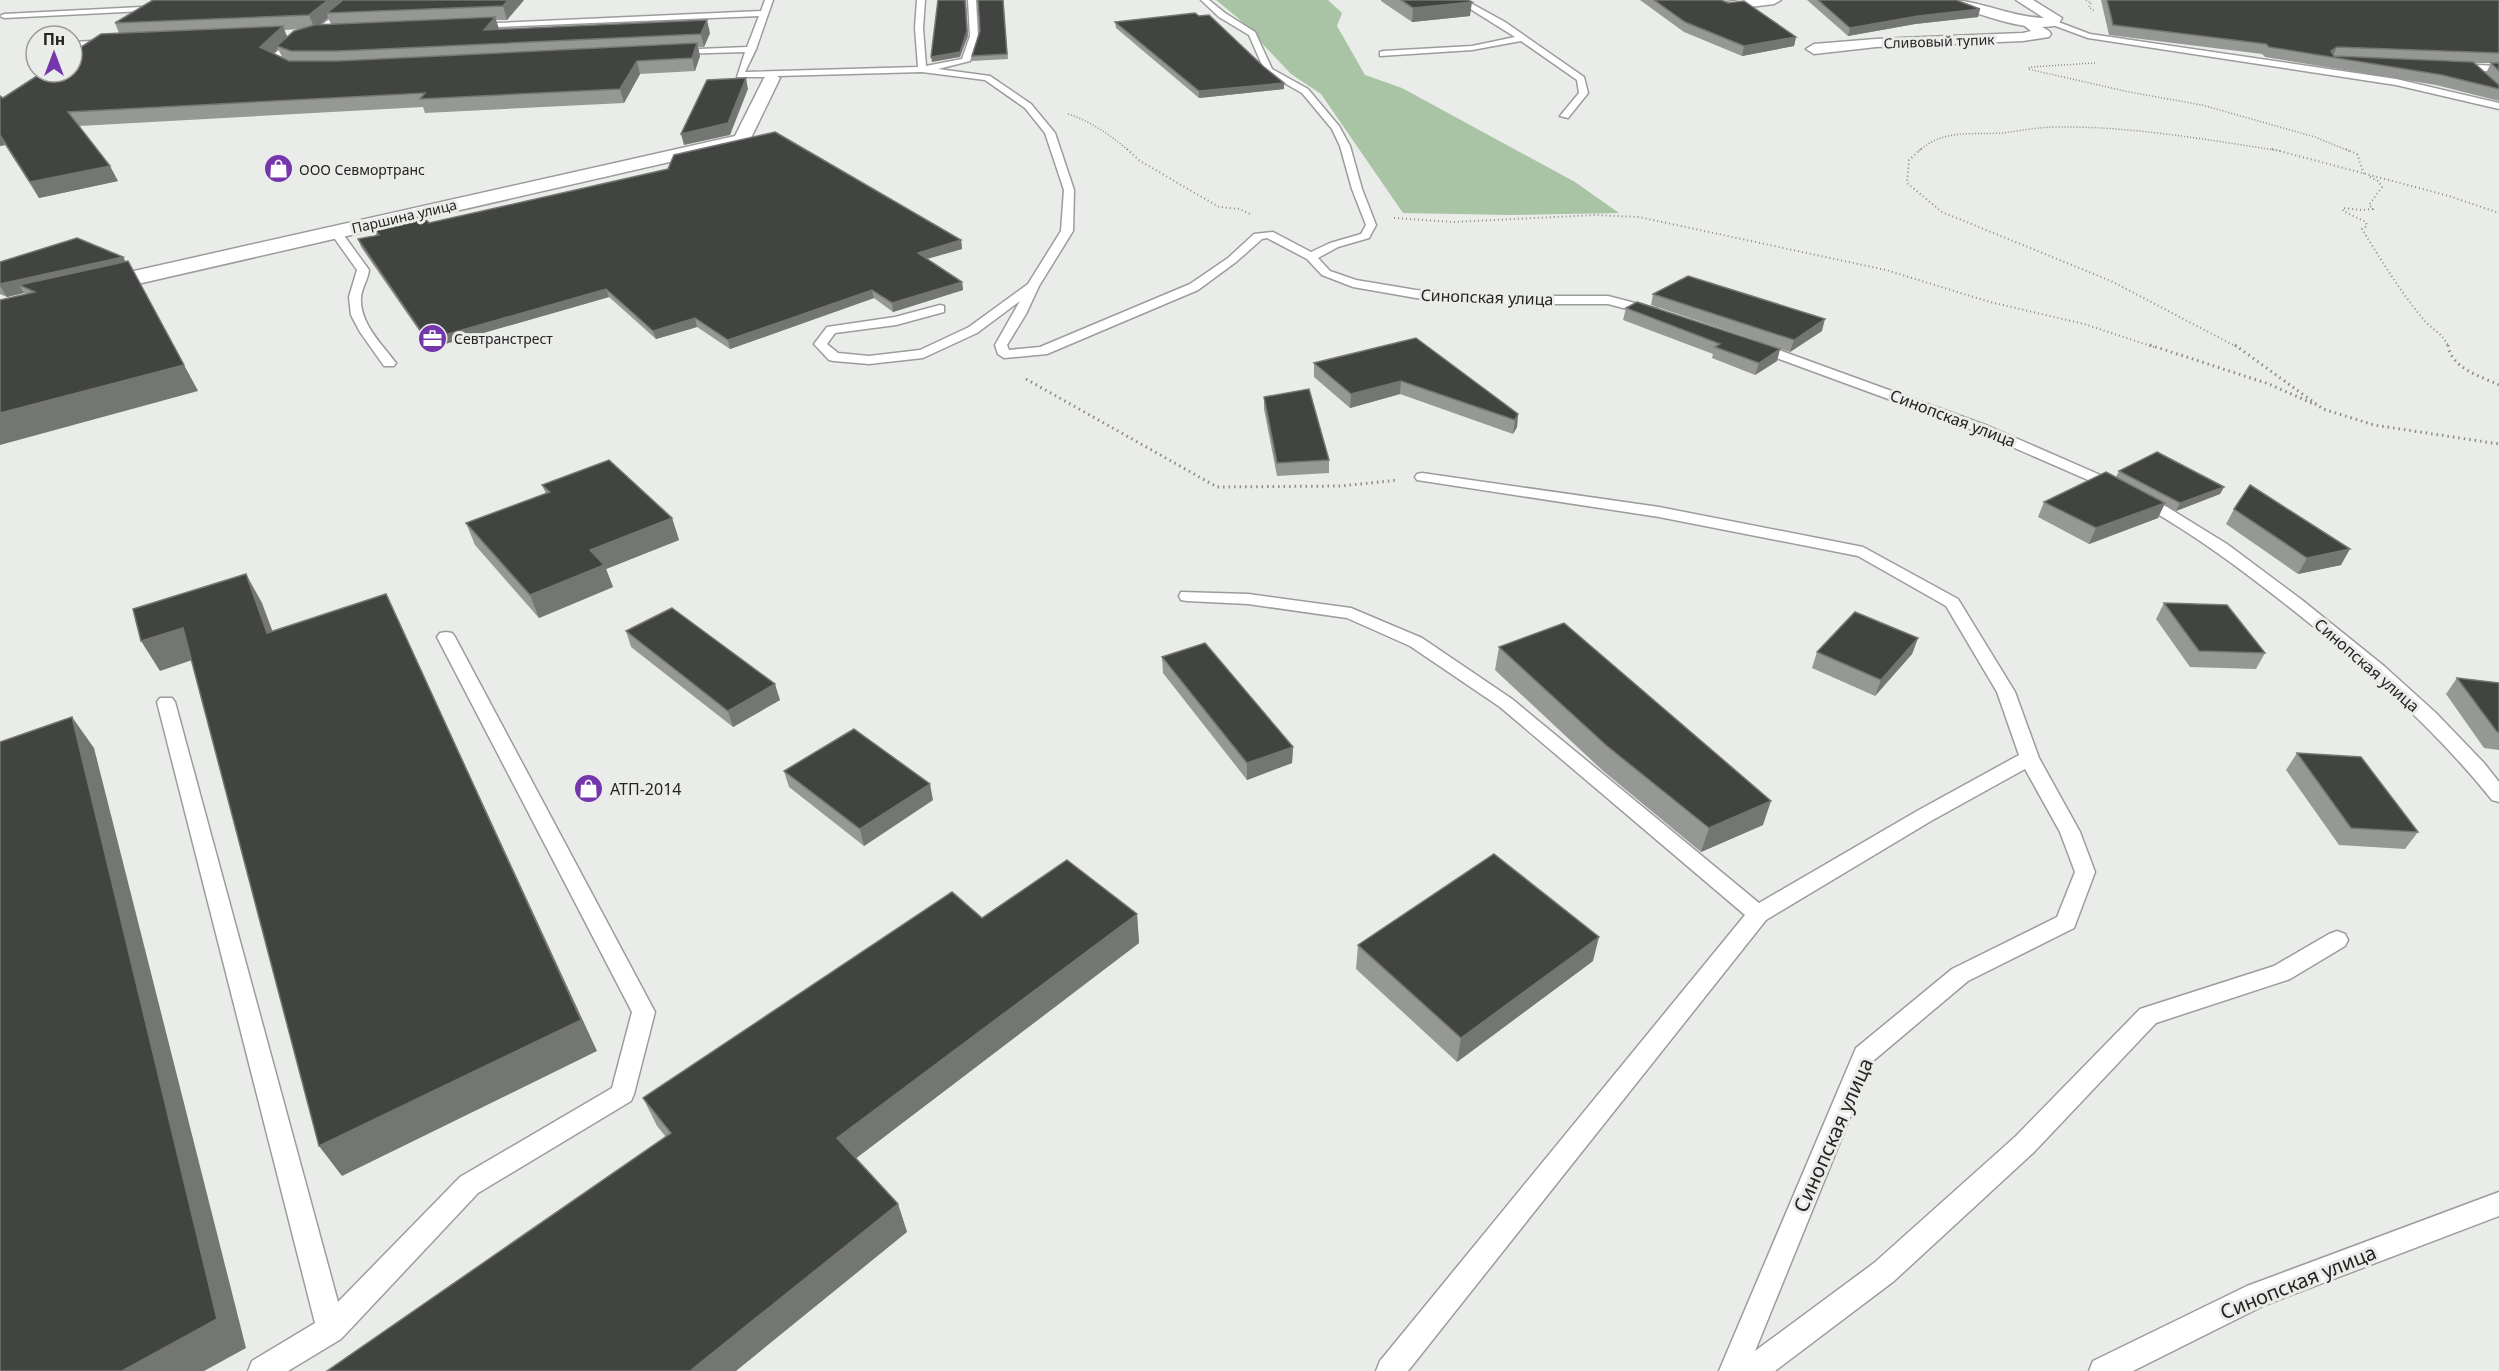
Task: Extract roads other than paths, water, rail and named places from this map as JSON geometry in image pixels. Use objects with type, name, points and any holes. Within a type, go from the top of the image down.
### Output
[{"type":"street","points":[[1726,6],[1774,0]]},
{"type":"street","points":[[1954,0],[2002,17],[2028,22],[2053,22],[2055,18],[2022,0]]},
{"type":"street","name":"Сливовый тупик","points":[[1814,49],[1876,43],[2023,37],[2044,34],[2028,22]]},
{"type":"street","name":"Паршина улица","points":[[78,291],[742,140],[773,76]]},
{"type":"lane","points":[[295,69],[272,61],[295,40],[318,33],[357,0]]},
{"type":"lane","points":[[769,0],[741,75],[773,76],[922,69],[966,61],[974,36],[972,0]]},
{"type":"lane","points":[[921,0],[919,28],[922,69]]},
{"type":"lane","points":[[1205,0],[1222,15],[1252,34],[1268,70],[1305,91],[1336,128],[1345,146],[1357,189],[1371,225],[1365,236],[1334,245],[1311,257]]},
{"type":"lane","points":[[1460,0],[1502,24],[1581,80],[1584,93],[1565,116]]},
{"type":"lane","points":[[4,16],[170,8]]},
{"type":"lane","points":[[470,26],[764,13]]},
{"type":"lane","points":[[2053,22],[2088,36],[2396,82],[2499,106]]},
{"type":"lane","points":[[282,34],[329,32]]},
{"type":"lane","points":[[1383,54],[1472,48],[1522,38]]},
{"type":"lane","points":[[84,43],[119,42]]},
{"type":"lane","points":[[670,53],[752,48]]},
{"type":"lane","points":[[2220,54],[2316,60]]},
{"type":"lane","points":[[2448,66],[2499,69]]},
{"type":"lane","points":[[2471,67],[2485,81]]},
{"type":"lane","points":[[922,69],[987,78],[1030,107],[1050,133],[1069,190],[1067,231],[1033,286],[973,330],[923,354],[869,360],[834,357],[820,345],[831,330],[896,321],[940,309]]},
{"type":"lane","points":[[2420,74],[2434,91]]},
{"type":"lane","points":[[336,232],[363,270],[364,278],[355,296],[358,317],[389,363]]},
{"type":"lane","name":"Синопская улица","points":[[1033,286],[1020,314],[1000,345],[1004,354],[1042,351],[1194,287],[1232,260],[1258,236],[1269,234],[1311,257],[1326,273],[1353,283],[1416,294],[1508,300],[1608,300],[1670,317]]},
{"type":"lane","name":"Синопская улица","points":[[1740,339],[1930,407],[2061,460],[2148,503],[2231,553],[2356,651],[2469,757],[2499,795]]},
{"type":"lane","name":"Синопская улица","points":[[1422,477],[1659,512],[1863,552],[1952,603],[2006,692],[2029,758],[2070,832],[2085,873],[2066,922],[1960,975],[1864,1055],[1733,1371]]},
{"type":"lane","points":[[1186,596],[1248,599],[1351,613],[1416,642],[1506,703],[1758,914]]},
{"type":"lane","points":[[262,1371],[330,1329],[469,1185],[622,1094],[644,1012],[446,637]]},
{"type":"lane","points":[[166,702],[330,1329]]},
{"type":"lane","points":[[1390,1371],[1758,914],[1924,816],[2029,758]]},
{"type":"lane","points":[[1752,1371],[1884,1272],[2025,1144],[2148,1016],[2282,973],[2337,940]]},
{"type":"lane","name":"Синопская улица","points":[[2103,1371],[2257,1295],[2499,1204]]},
{"type":"place","name":"ООО Севмортранс","points":[[278,169]]},
{"type":"place","name":"Севтранстрест","points":[[433,338]]},
{"type":"place","name":"АТП-2014","points":[[589,789]]}]
